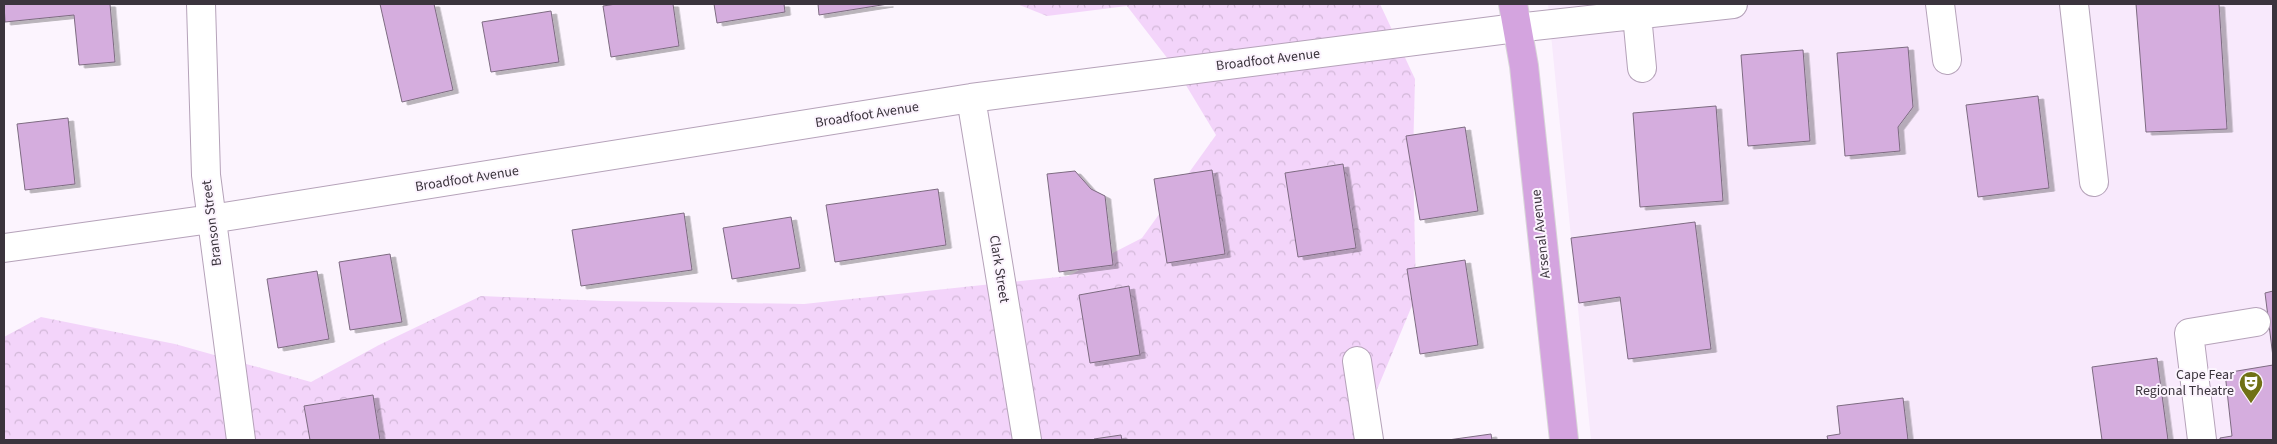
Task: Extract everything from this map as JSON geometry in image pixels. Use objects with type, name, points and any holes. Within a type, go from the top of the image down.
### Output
[{"type":"main road","name":"Arsenal Avenue","points":[[1514,16],[1524,66],[1564,440]]},
{"type":"street","name":"Branson Street","points":[[201,4],[206,175],[241,440]]},
{"type":"street","name":"Broadfoot Avenue","points":[[4,248],[211,219],[971,98],[1514,16],[1637,14],[1733,4]]},
{"type":"street","points":[[1940,4],[1947,60]]},
{"type":"street","points":[[2074,4],[2094,182]]},
{"type":"street","points":[[1637,14],[1642,68]]},
{"type":"street","name":"Clark Street","points":[[971,98],[1027,440]]},
{"type":"street","points":[[2202,440],[2189,333],[2256,322]]},
{"type":"street","points":[[1357,361],[1369,440]]},
{"type":"shaded area","points":[[1548,4],[2273,4],[2273,440],[1591,440]]},
{"type":"green space","points":[[1017,4],[1380,4],[1415,79],[1413,156],[1416,296],[1356,440],[4,440],[4,337],[41,317],[175,344],[311,382],[379,345],[481,296],[605,301],[804,304],[1068,276],[1142,238],[1216,135],[1178,72],[1127,6],[1047,16]]},
{"type":"building","points":[[4,4],[110,4],[115,62],[79,65],[74,15],[5,22]]},
{"type":"building","points":[[380,4],[434,4],[453,90],[402,102]]},
{"type":"building","points":[[616,4],[673,4],[679,46],[611,57],[603,6]]},
{"type":"building","points":[[714,4],[784,4],[785,12],[717,23]]},
{"type":"building","points":[[818,4],[888,4],[819,15]]},
{"type":"building","points":[[2136,4],[2219,4],[2227,129],[2146,132]]},
{"type":"building","points":[[551,11],[559,62],[491,72],[482,22]]},
{"type":"building","points":[[1908,47],[1913,107],[1898,127],[1900,151],[1845,156],[1837,53]]},
{"type":"building","points":[[1803,50],[1810,141],[1748,146],[1741,55]]},
{"type":"building","points":[[2038,96],[2049,188],[1978,197],[1966,105]]},
{"type":"building","points":[[1716,106],[1723,201],[1640,207],[1633,113]]},
{"type":"building","points":[[68,118],[75,184],[25,190],[17,124]]},
{"type":"building","points":[[1465,127],[1478,211],[1420,220],[1406,136]]},
{"type":"building","points":[[1343,164],[1356,248],[1298,257],[1285,173]]},
{"type":"building","points":[[1212,170],[1225,254],[1167,263],[1154,179]]},
{"type":"building","points":[[1075,171],[1091,189],[1105,196],[1113,265],[1059,272],[1047,174]]},
{"type":"building","points":[[938,189],[946,245],[835,262],[826,205]]},
{"type":"building","points":[[684,213],[692,270],[581,286],[572,230]]},
{"type":"building","points":[[791,217],[800,268],[732,279],[723,228]]},
{"type":"building","points":[[1695,222],[1711,349],[1628,359],[1620,297],[1579,303],[1571,238]]},
{"type":"building","points":[[390,254],[402,322],[350,330],[339,262]]},
{"type":"building","points":[[1465,260],[1478,345],[1420,354],[1407,269]]},
{"type":"building","points":[[317,271],[329,339],[278,348],[267,279]]},
{"type":"building","points":[[1129,286],[1140,355],[1090,363],[1079,295]]},
{"type":"building","name":"Cape Fear Regional Theatre","points":[[2273,291],[2273,357],[2265,293]]},
{"type":"building","points":[[2157,358],[2168,440],[2102,440],[2092,367]]},
{"type":"building","name":"Cape Fear Regional Theatre","points":[[2273,365],[2273,440],[2220,440],[2220,438],[2232,436],[2225,373]]},
{"type":"building","points":[[373,395],[380,440],[310,440],[304,406]]},
{"type":"building","points":[[1903,398],[1908,440],[1828,440],[1827,436],[1840,434],[1837,406]]},
{"type":"building","points":[[1491,434],[1492,440],[1448,440]]},
{"type":"building","points":[[1121,435],[1122,440],[1094,440],[1094,439]]},
{"type":"place","name":"Cape Fear Regional Theatre","points":[[2251,404]]}]
